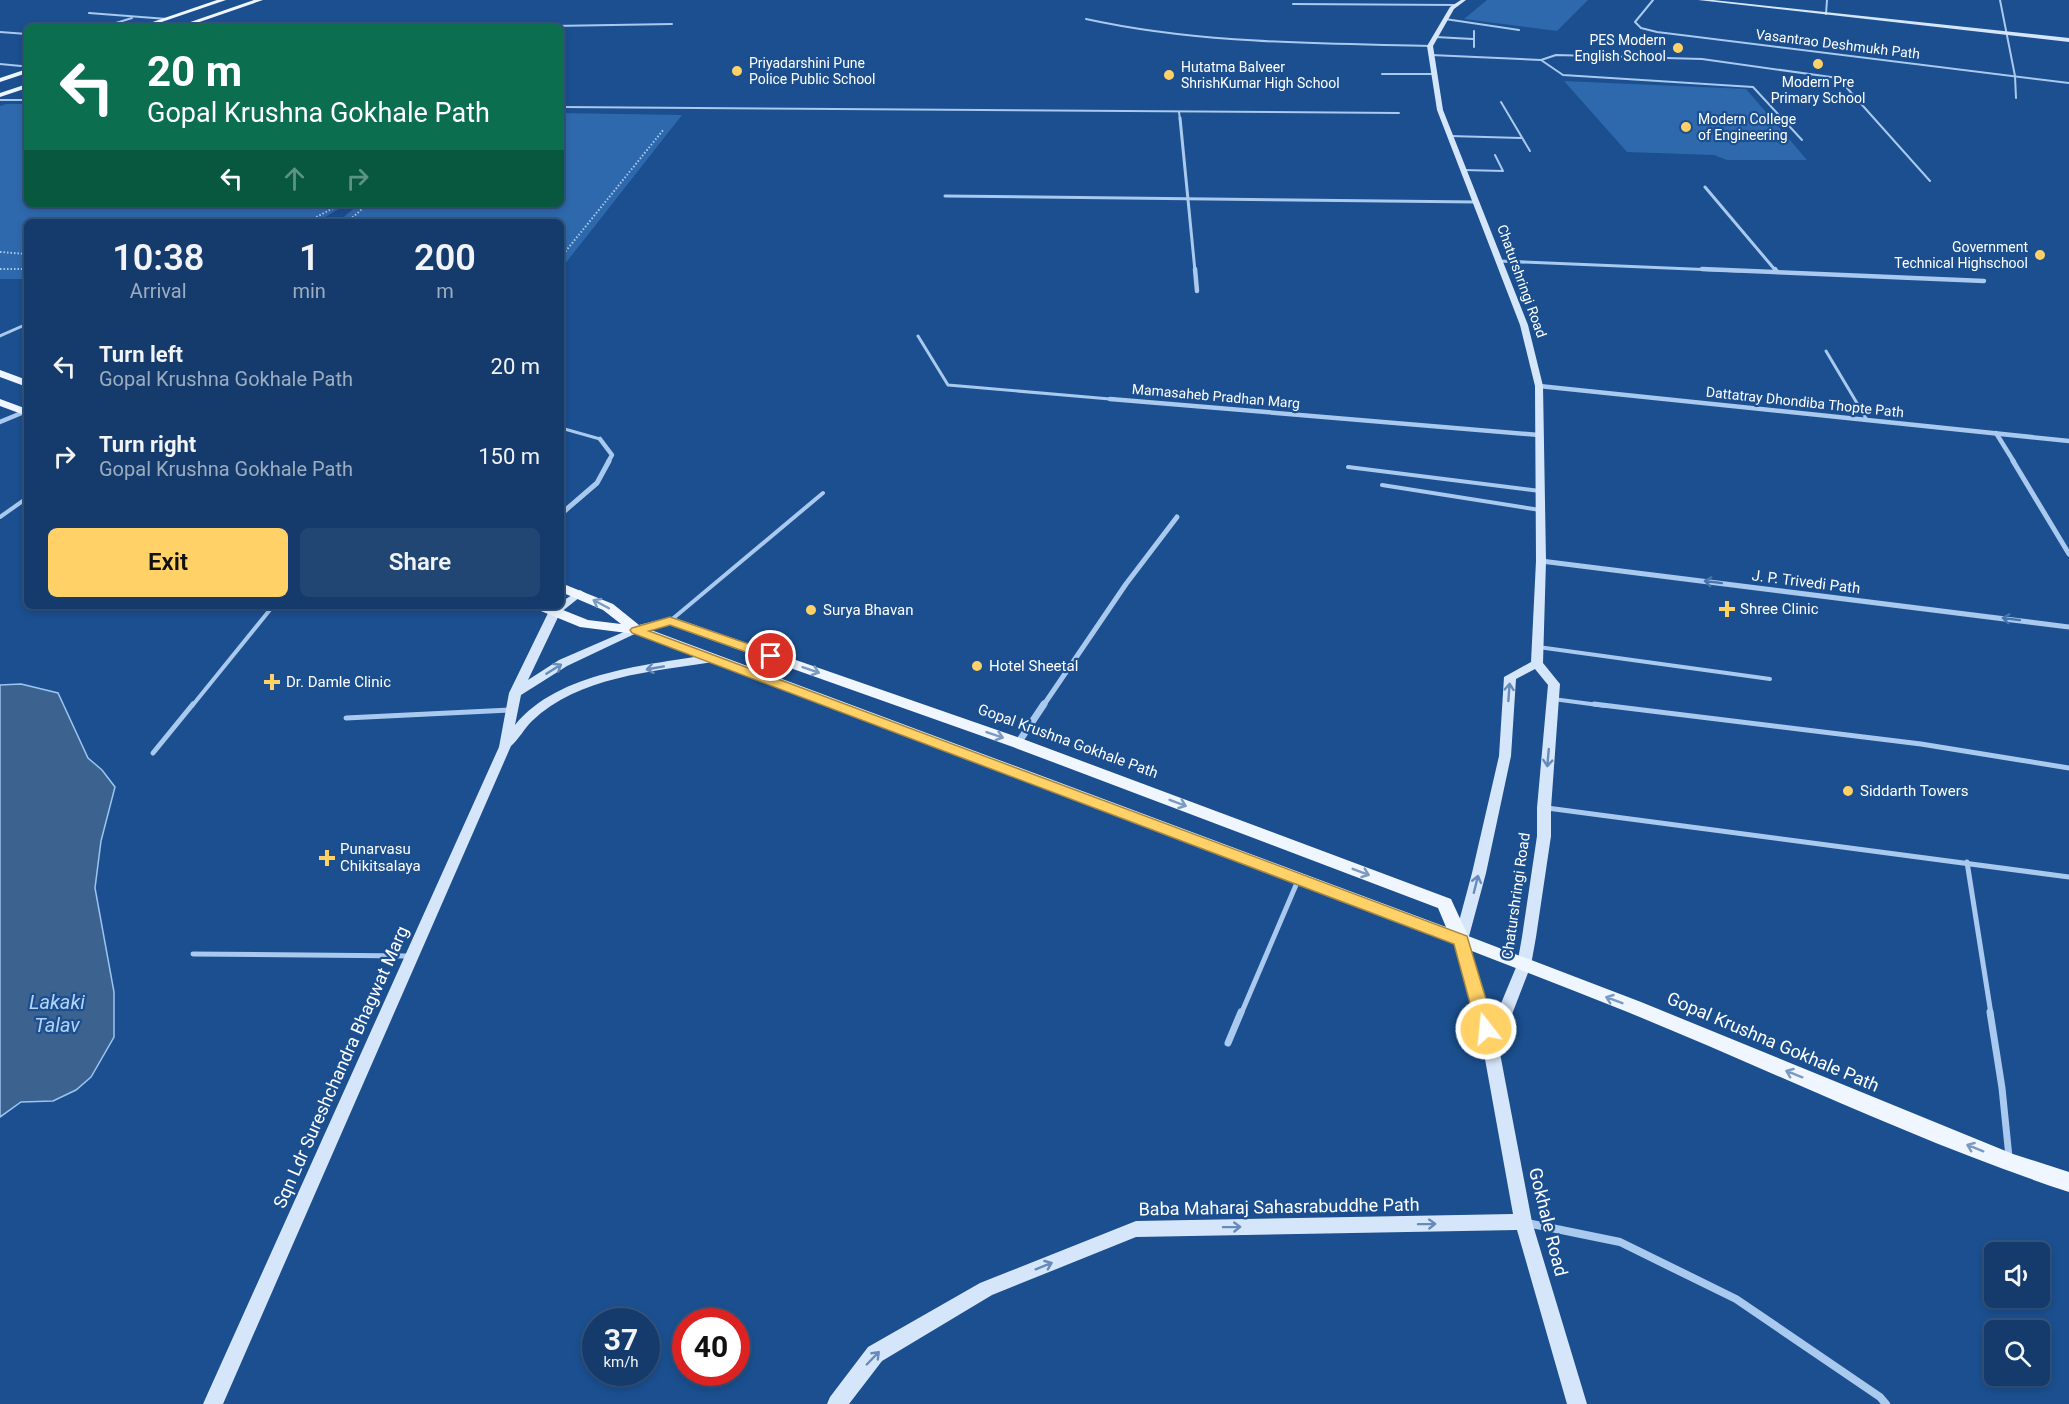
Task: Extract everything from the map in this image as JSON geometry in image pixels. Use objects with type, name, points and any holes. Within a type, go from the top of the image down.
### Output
[{"type":"main road","points":[[151,24],[223,0]]},
{"type":"main road","points":[[167,24],[237,0]]},
{"type":"main road","points":[[187,24],[260,0]]},
{"type":"main road","points":[[205,24],[262,5],[267,0]]},
{"type":"main road","points":[[0,73],[24,67]]},
{"type":"main road","points":[[0,80],[24,68]]},
{"type":"main road","points":[[0,88],[24,80]]},
{"type":"main road","points":[[0,95],[24,87]]},
{"type":"main road","points":[[0,374],[24,383]]},
{"type":"main road","points":[[0,402],[24,411]]},
{"type":"main road","name":"Gopal Krushna Gokhale Path","points":[[564,588],[608,607],[637,630]]},
{"type":"main road","name":"Gopal Krushna Gokhale Path","points":[[548,609],[585,624],[637,630],[1299,878],[1634,1007],[2010,1162],[2069,1182]]},
{"type":"main road","name":"Gopal Krushna Gokhale Path","points":[[637,630],[670,621],[1018,743],[1445,904],[1461,940]]},
{"type":"street","points":[[1431,51],[1435,37],[1445,20],[1456,5],[1464,0]]},
{"type":"street","name":"Vasantrao Deshmukh Path","points":[[1653,0],[1635,22],[1641,28],[1657,32],[2069,83]]},
{"type":"street","points":[[1701,0],[2069,40]]},
{"type":"street","points":[[1826,14],[1827,0]]},
{"type":"street","points":[[2000,0],[2015,76],[2016,98]]},
{"type":"street","points":[[564,26],[672,24]]},
{"type":"street","name":"Chaturshringi Road","points":[[1431,51],[1440,110],[1524,325],[1539,386],[1541,561],[1537,664],[1554,684],[1544,808],[1544,836],[1524,965],[1491,1048]]},
{"type":"street","points":[[0,100],[24,100]]},
{"type":"street","points":[[564,106],[1399,113]]},
{"type":"street","points":[[1179,112],[1197,291]]},
{"type":"street","points":[[1705,187],[1777,272]]},
{"type":"street","points":[[945,196],[1476,202]]},
{"type":"street","points":[[1498,261],[1984,281]]},
{"type":"street","name":"Dattatray Dhondiba Thopte Path","points":[[1539,386],[2069,441]]},
{"type":"street","name":"Mamasaheb Pradhan Marg","points":[[1110,399],[1539,435]]},
{"type":"street","points":[[0,423],[24,413]]},
{"type":"street","points":[[1996,433],[2069,554]]},
{"type":"street","points":[[564,511],[597,483],[612,455],[600,439]]},
{"type":"street","points":[[1018,743],[1126,584],[1177,517]]},
{"type":"street","name":"J. P. Trivedi Path","points":[[1541,561],[2069,627]]},
{"type":"street","points":[[564,601],[580,593]]},
{"type":"street","name":"Sqn Ldr Sureshchandra Bhagwat Marg","points":[[213,1404],[505,747],[515,693],[548,609]]},
{"type":"street","points":[[515,693],[563,663],[637,630]]},
{"type":"street","name":"Sqn Ldr Sureshchandra Bhagwat Marg","points":[[505,747],[527,719],[550,701],[576,688],[605,678],[713,658]]},
{"type":"street","points":[[1491,1048],[1461,940],[1479,873],[1505,756],[1510,677],[1537,664]]},
{"type":"street","name":"Gokhale Road","points":[[1491,1048],[1523,1222],[1577,1404]]},
{"type":"street","points":[[1523,1222],[1620,1242],[1736,1299],[1880,1397],[1886,1404]]},
{"type":"street","name":"Baba Maharaj Sahasrabuddhe Path","points":[[837,1404],[875,1354],[885,1348],[986,1289],[1136,1229],[1523,1222]]},
{"type":"lane","points":[[1293,4],[1456,5]]},
{"type":"lane","points":[[89,13],[167,19]]},
{"type":"lane","points":[[112,24],[136,16]]},
{"type":"lane","points":[[1086,19],[1140,31],[1249,42],[1431,51],[1541,60],[1556,55],[1702,59],[1838,78],[1930,181]]},
{"type":"lane","points":[[1445,20],[1519,30]]},
{"type":"lane","points":[[1474,31],[1474,47]]},
{"type":"lane","points":[[0,32],[24,34]]},
{"type":"lane","points":[[1435,37],[1473,39]]},
{"type":"lane","points":[[1541,60],[1563,75],[1753,87],[1802,140]]},
{"type":"lane","points":[[0,64],[24,67]]},
{"type":"lane","points":[[1382,74],[1434,74]]},
{"type":"lane","points":[[1501,102],[1530,151]]},
{"type":"lane","points":[[1450,136],[1521,138]]},
{"type":"lane","points":[[1463,170],[1503,171],[1495,155]]},
{"type":"lane","points":[[0,336],[24,325]]},
{"type":"lane","name":"Mamasaheb Pradhan Marg","points":[[918,336],[948,385],[1110,399]]},
{"type":"lane","points":[[1826,351],[1867,420]]},
{"type":"lane","points":[[564,429],[600,439]]},
{"type":"lane","points":[[1348,467],[1540,490]]},
{"type":"lane","points":[[1382,485],[1540,510]]},
{"type":"lane","points":[[670,621],[823,493]]},
{"type":"lane","points":[[0,517],[24,500]]},
{"type":"lane","points":[[153,753],[271,609]]},
{"type":"lane","points":[[1538,646],[1770,679]]},
{"type":"lane","points":[[1553,699],[1921,744],[2069,768]]},
{"type":"lane","points":[[346,718],[513,710]]},
{"type":"lane","points":[[1544,808],[2069,877]]},
{"type":"lane","points":[[1967,862],[2002,1088],[2010,1162]]},
{"type":"lane","points":[[1228,1043],[1299,878]]},
{"type":"lane","points":[[193,954],[412,956]]},
{"type":"path","points":[[564,253],[668,125]]},
{"type":"path","points":[[313,219],[335,207]]},
{"type":"path","points":[[350,219],[364,207]]},
{"type":"path","points":[[0,252],[24,254]]},
{"type":"path","points":[[0,269],[24,269]]},
{"type":"shaded area","points":[[1487,0],[1588,0],[1557,31],[1464,19]]},
{"type":"shaded area","points":[[1564,81],[1746,89],[1807,160],[1727,160],[1714,155],[1627,152]]},
{"type":"shaded area","points":[[24,104],[24,207],[342,207],[322,219],[24,219],[24,279],[0,279],[0,106]]},
{"type":"shaded area","points":[[564,113],[682,115],[564,265],[564,219],[342,219],[356,207],[564,207]]},
{"type":"water","name":"Lakaki Talav","points":[[21,684],[58,693],[88,758],[102,770],[115,787],[101,841],[95,888],[114,992],[114,1037],[91,1077],[76,1090],[53,1101],[21,1102],[0,1117],[0,685]]},
{"type":"place","name":"PES Modern English School","points":[[1678,48]]},
{"type":"place","name":"Modern Pre Primary School","points":[[1818,64]]},
{"type":"place","name":"Priyadarshini Pune Police Public School","points":[[737,71]]},
{"type":"place","name":"Hutatma Balveer ShrishKumar High School","points":[[1169,75]]},
{"type":"place","name":"Modern College of Engineering","points":[[1686,127]]},
{"type":"place","name":"Government Technical Highschool","points":[[2040,255]]},
{"type":"place","name":"Shree Clinic","points":[[1727,609]]},
{"type":"place","name":"Surya Bhavan","points":[[811,610]]},
{"type":"place","name":"Hotel Sheetal","points":[[977,666]]},
{"type":"place","name":"Dr. Damle Clinic","points":[[272,682]]},
{"type":"place","name":"Siddarth Towers","points":[[1848,791]]},
{"type":"place","name":"Punarvasu Chikitsalaya","points":[[327,858]]},
{"type":"route","points":[[771,656],[670,621],[637,630],[1461,940],[1486,1029]]}]
